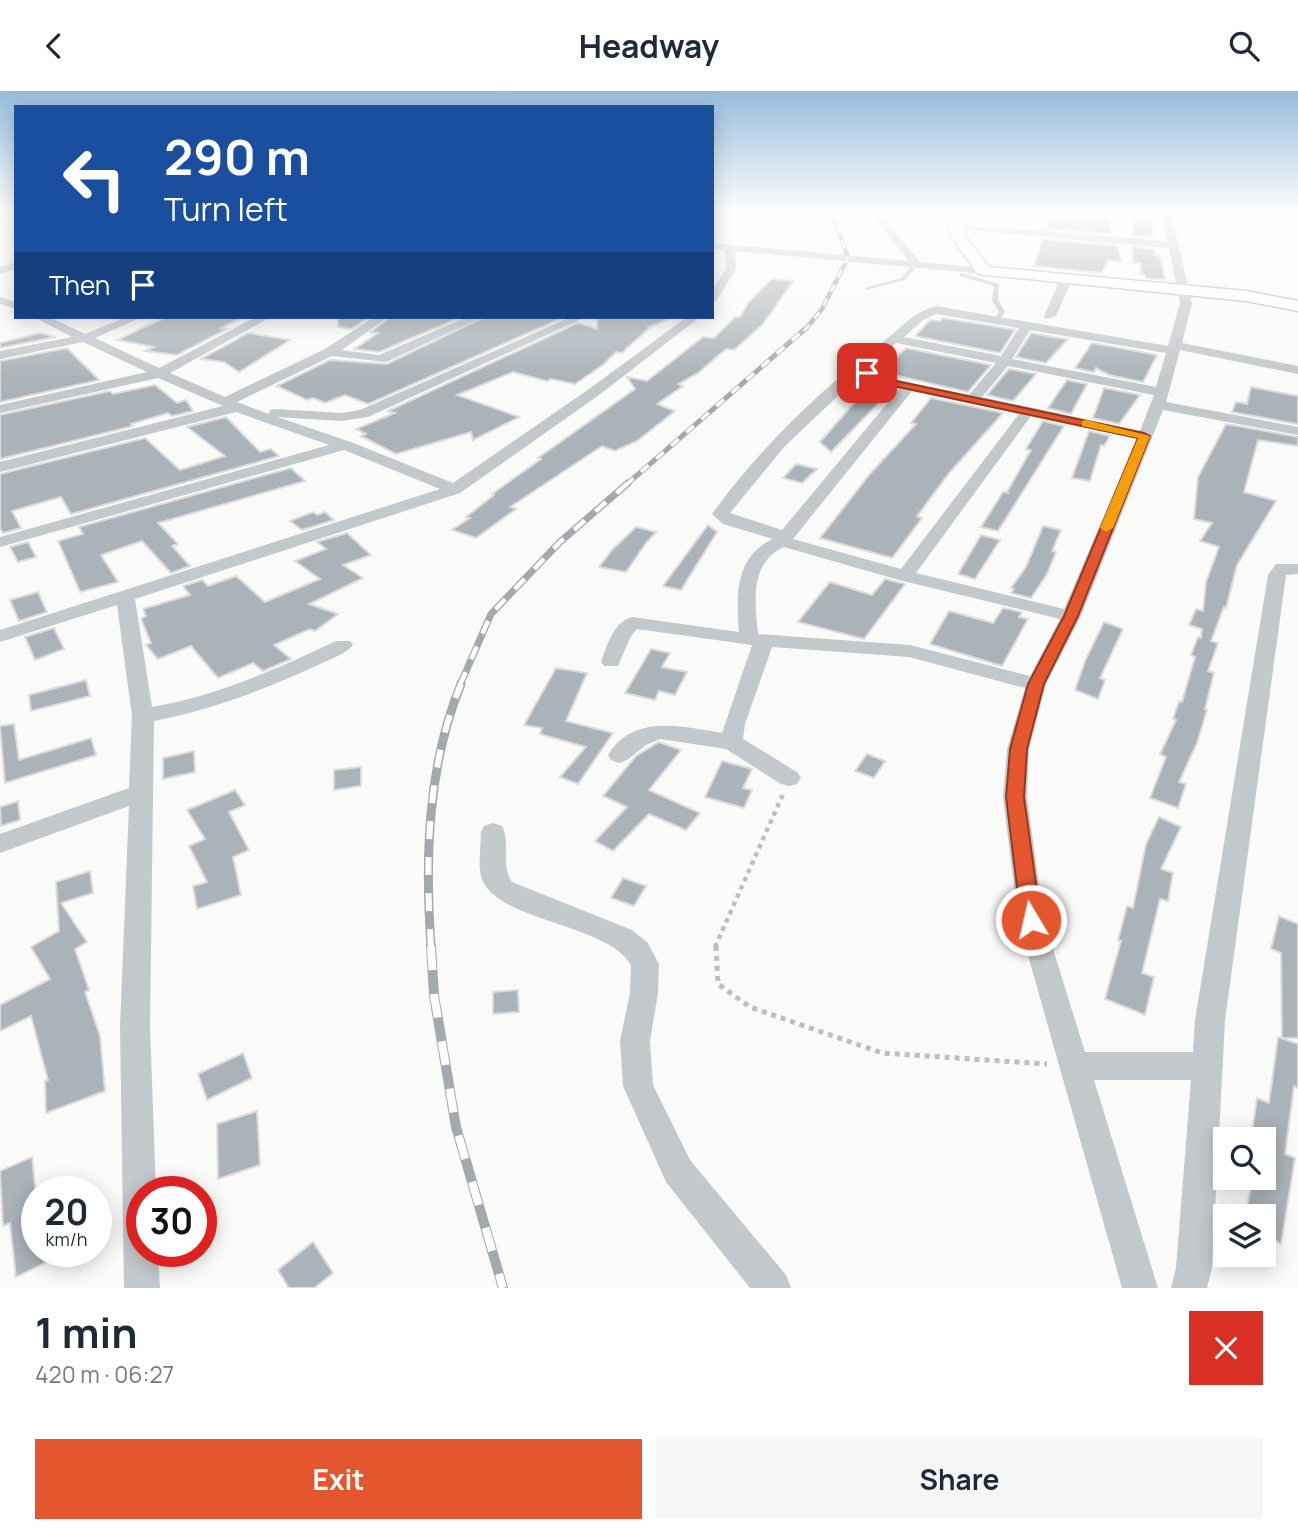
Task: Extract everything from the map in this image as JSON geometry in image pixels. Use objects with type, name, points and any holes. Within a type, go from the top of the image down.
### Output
[{"type":"street","points":[[714,296],[731,268]]},
{"type":"street","points":[[953,268],[1245,296],[1298,306]]},
{"type":"street","points":[[1140,1288],[1031,920],[1015,797],[1018,749],[1036,684],[1071,616],[1160,398],[1186,303],[1179,268]]},
{"type":"street","points":[[1050,316],[1066,279]]},
{"type":"street","points":[[1071,616],[905,576],[784,539],[729,520],[720,514],[780,443],[873,353],[894,339],[917,317],[936,310],[1298,370]]},
{"type":"street","points":[[44,319],[158,374],[238,407],[424,475],[454,490]]},
{"type":"street","points":[[0,355],[85,338],[131,319]]},
{"type":"street","points":[[0,409],[158,374],[261,319]]},
{"type":"street","points":[[0,467],[238,407],[379,319]]},
{"type":"street","points":[[330,352],[381,359],[471,319]]},
{"type":"street","points":[[238,407],[342,417],[363,414],[576,319]]},
{"type":"street","points":[[0,636],[454,490],[594,392],[691,319]]},
{"type":"street","points":[[973,399],[1003,363],[1026,326]]},
{"type":"street","points":[[894,339],[1298,431]]},
{"type":"street","points":[[860,367],[874,379],[1144,436]]},
{"type":"street","points":[[732,742],[734,724],[757,640],[746,597],[752,564],[758,552],[784,539],[909,386]]},
{"type":"street","points":[[905,576],[1028,411]]},
{"type":"street","points":[[0,542],[346,445]]},
{"type":"street","points":[[1189,1288],[1194,1268],[1206,1066],[1277,575],[1282,568],[1298,569]]},
{"type":"street","points":[[125,597],[143,716],[135,1025],[142,1288]]},
{"type":"street","points":[[611,662],[622,634],[632,623],[757,640],[910,651],[1036,684]]},
{"type":"street","points":[[143,716],[177,711],[258,686],[343,645]]},
{"type":"street","points":[[619,755],[638,740],[657,731],[732,742],[789,778]]},
{"type":"street","points":[[0,844],[142,792]]},
{"type":"street","points":[[493,832],[494,876],[503,888],[545,908],[622,938],[637,950],[645,964],[644,993],[635,1041],[638,1086],[678,1171],[773,1288]]},
{"type":"street","points":[[1073,1066],[1206,1066]]},
{"type":"lane","points":[[867,288],[903,279],[913,268]]},
{"type":"lane","points":[[962,275],[997,285],[995,300],[1002,312],[996,320]]},
{"type":"path","points":[[789,778],[715,948],[718,984],[750,1007],[882,1053],[1073,1066]]},
{"type":"building","points":[[1052,268],[1104,268],[1102,273]]},
{"type":"building","points":[[1141,268],[1162,268],[1165,280],[1146,278],[1140,274]]},
{"type":"building","points":[[772,279],[793,281],[763,324],[734,350],[726,349],[698,373],[678,384],[683,386],[657,404],[675,411],[637,441],[615,451],[602,446],[510,507],[516,509],[476,538],[452,530],[470,518],[466,517],[494,495],[492,494],[541,459],[538,458],[635,389],[627,377],[647,381],[703,337],[714,338],[735,317],[740,317],[748,303]]},
{"type":"building","points":[[943,318],[1015,330],[1000,353],[915,336],[930,320],[940,321]]},
{"type":"building","points":[[162,319],[239,319],[221,328],[227,329],[177,355],[145,351],[154,347],[117,340]]},
{"type":"building","points":[[338,319],[367,319],[351,329],[338,327]]},
{"type":"building","points":[[387,319],[456,319],[379,352],[354,349],[378,333],[371,332]]},
{"type":"building","points":[[480,319],[560,319],[368,404],[345,395],[325,403],[313,398],[307,400],[277,386],[330,360],[387,364]]},
{"type":"building","points":[[598,319],[668,319],[647,328],[622,353],[616,352],[603,365],[575,384],[551,379],[547,381],[513,372],[457,395],[519,417],[473,440],[471,432],[396,454],[361,436],[366,434],[356,429],[395,413],[388,411],[578,323],[597,329]]},
{"type":"building","points":[[40,333],[56,337],[0,348],[0,343]]},
{"type":"building","points":[[248,333],[290,340],[239,372],[224,362],[201,359]]},
{"type":"building","points":[[1031,333],[1068,339],[1046,363],[1016,357]]},
{"type":"building","points":[[1092,343],[1157,355],[1143,382],[1109,375],[1096,368],[1094,372],[1075,368]]},
{"type":"building","points":[[67,348],[99,380],[0,402],[0,361]]},
{"type":"building","points":[[906,348],[991,365],[968,392],[881,372]]},
{"type":"building","points":[[1009,369],[1036,374],[1013,401],[987,395]]},
{"type":"building","points":[[1067,380],[1087,384],[1071,414],[1048,408]]},
{"type":"building","points":[[871,384],[892,389],[831,452],[820,442]]},
{"type":"building","points":[[155,385],[177,403],[186,400],[193,411],[172,416],[168,413],[131,424],[133,426],[0,459],[0,415],[110,391],[113,394]]},
{"type":"building","points":[[1251,387],[1298,396],[1298,424],[1232,412],[1236,402],[1247,404]]},
{"type":"building","points":[[1104,388],[1140,395],[1119,424],[1093,418]]},
{"type":"building","points":[[931,398],[1003,413],[950,472],[917,516],[922,518],[892,558],[820,538],[870,474],[916,424],[911,423]]},
{"type":"building","points":[[226,417],[260,452],[271,449],[279,456],[71,514],[61,497],[12,511],[21,528],[3,533],[0,528],[0,474],[145,438],[180,470],[225,456],[187,427]]},
{"type":"building","points":[[1043,421],[1064,426],[998,531],[981,527],[1003,492],[1009,493],[1007,492],[1031,450],[1026,449]]},
{"type":"building","points":[[1226,424],[1298,437],[1298,446],[1258,440],[1244,492],[1276,501],[1237,565],[1226,608],[1224,607],[1211,641],[1218,643],[1208,671],[1214,673],[1205,709],[1207,710],[1197,743],[1179,782],[1186,784],[1178,808],[1150,798],[1166,757],[1160,754],[1176,720],[1173,719],[1179,701],[1182,702],[1195,657],[1191,655],[1198,637],[1201,638],[1202,629],[1189,625],[1196,609],[1203,611],[1206,582],[1219,547],[1200,541],[1212,523],[1194,519],[1198,477]]},
{"type":"building","points":[[1089,431],[1110,436],[1104,446],[1101,445],[1090,481],[1072,478]]},
{"type":"building","points":[[796,464],[817,469],[802,483],[783,478]]},
{"type":"building","points":[[291,468],[305,481],[158,523],[178,544],[172,546],[190,566],[171,573],[142,541],[101,555],[118,582],[80,592],[58,541],[83,534],[79,527]]},
{"type":"building","points":[[313,512],[317,515],[325,512],[334,520],[302,530],[290,521]]},
{"type":"building","points":[[708,525],[717,532],[681,590],[663,586]]},
{"type":"building","points":[[1043,526],[1061,530],[1052,551],[1056,552],[1047,574],[1031,598],[1011,593],[1014,589],[1011,588],[1026,567]]},
{"type":"building","points":[[636,527],[656,532],[626,572],[599,567],[612,550]]},
{"type":"building","points":[[347,533],[371,555],[343,565],[363,578],[309,604],[338,614],[315,631],[310,629],[274,645],[291,659],[263,671],[253,663],[218,678],[191,646],[158,659],[146,645],[151,643],[141,619],[146,616],[143,609],[190,595],[183,586],[202,580],[208,586],[236,576],[265,602],[320,579],[295,561],[326,549],[317,542]]},
{"type":"building","points":[[981,535],[1000,540],[975,579],[958,574]]},
{"type":"building","points":[[28,542],[36,557],[18,562],[10,547]]},
{"type":"building","points":[[885,579],[905,584],[864,639],[798,622],[830,582],[872,595]]},
{"type":"building","points":[[38,592],[47,612],[19,621],[10,600]]},
{"type":"building","points":[[1003,608],[1022,612],[1019,617],[1028,619],[1002,666],[930,644],[949,611],[993,623]]},
{"type":"building","points":[[1104,622],[1123,629],[1100,678],[1105,680],[1098,699],[1075,690]]},
{"type":"building","points":[[54,628],[64,649],[35,660],[25,637]]},
{"type":"building","points":[[651,649],[670,653],[662,667],[687,672],[675,695],[659,691],[655,700],[625,693]]},
{"type":"building","points":[[556,668],[587,673],[566,721],[613,733],[578,784],[560,777],[586,747],[540,734],[542,728],[524,725]]},
{"type":"building","points":[[86,680],[90,696],[31,711],[29,695]]},
{"type":"building","points":[[14,724],[19,760],[91,738],[96,755],[5,783],[0,726]]},
{"type":"building","points":[[659,742],[681,750],[649,790],[700,813],[686,830],[649,814],[613,851],[595,841],[627,807],[603,796],[636,756]]},
{"type":"building","points":[[194,751],[195,772],[163,779],[163,758]]},
{"type":"building","points":[[867,754],[885,761],[874,778],[855,771]]},
{"type":"building","points":[[722,761],[752,769],[743,788],[752,790],[744,808],[705,797]]},
{"type":"building","points":[[361,767],[361,786],[334,790],[334,770]]},
{"type":"building","points":[[235,790],[245,805],[229,812],[249,850],[233,857],[241,895],[197,909],[193,886],[207,882],[189,846],[205,839],[187,810]]},
{"type":"building","points":[[18,801],[20,820],[1,826],[0,807]]},
{"type":"building","points":[[1159,817],[1181,827],[1161,869],[1173,873],[1168,901],[1160,899],[1142,973],[1154,977],[1145,1015],[1105,999],[1121,941],[1118,940],[1127,906],[1133,908],[1146,844]]},
{"type":"building","points":[[90,871],[93,893],[61,903],[87,942],[75,949],[89,990],[85,992],[100,1036],[105,1091],[46,1113],[45,1081],[48,1080],[31,1016],[0,1031],[0,1005],[50,979],[31,947],[59,931],[56,882]]},
{"type":"building","points":[[623,878],[646,886],[634,906],[611,898]]},
{"type":"building","points":[[1279,916],[1298,924],[1298,1038],[1282,1038],[1281,953],[1271,949]]},
{"type":"building","points":[[518,990],[519,1012],[493,1014],[493,992]]},
{"type":"building","points":[[1278,1037],[1298,1044],[1298,1088],[1294,1086],[1285,1154],[1295,1158],[1281,1244],[1276,1241],[1276,1204],[1247,1204],[1250,1190],[1276,1190],[1276,1127],[1253,1127],[1257,1098],[1269,1103]]},
{"type":"building","points":[[243,1053],[252,1078],[207,1100],[198,1074]]},
{"type":"building","points":[[257,1111],[260,1165],[218,1179],[217,1124]]},
{"type":"building","points":[[32,1157],[34,1176],[21,1176],[21,1267],[37,1267],[16,1277],[10,1223],[3,1226],[0,1171]]},
{"type":"building","points":[[313,1242],[333,1273],[314,1288],[289,1288],[278,1270]]},
{"type":"railway","points":[[804,331],[822,309],[843,268]]},
{"type":"railway","points":[[626,485],[805,329]]},
{"type":"railway","points":[[460,685],[491,614],[560,542],[628,483]]},
{"type":"railway","points":[[431,947],[428,880],[431,814],[441,748],[461,684]]},
{"type":"railway","points":[[431,946],[434,995],[456,1127],[503,1288]]},
{"type":"slow traffic","points":[[1086,423],[1144,436],[1106,528]]},
{"type":"route","points":[[867,373],[874,379],[1144,436],[1071,616],[1036,684],[1018,749],[1015,797],[1031,920]]}]
